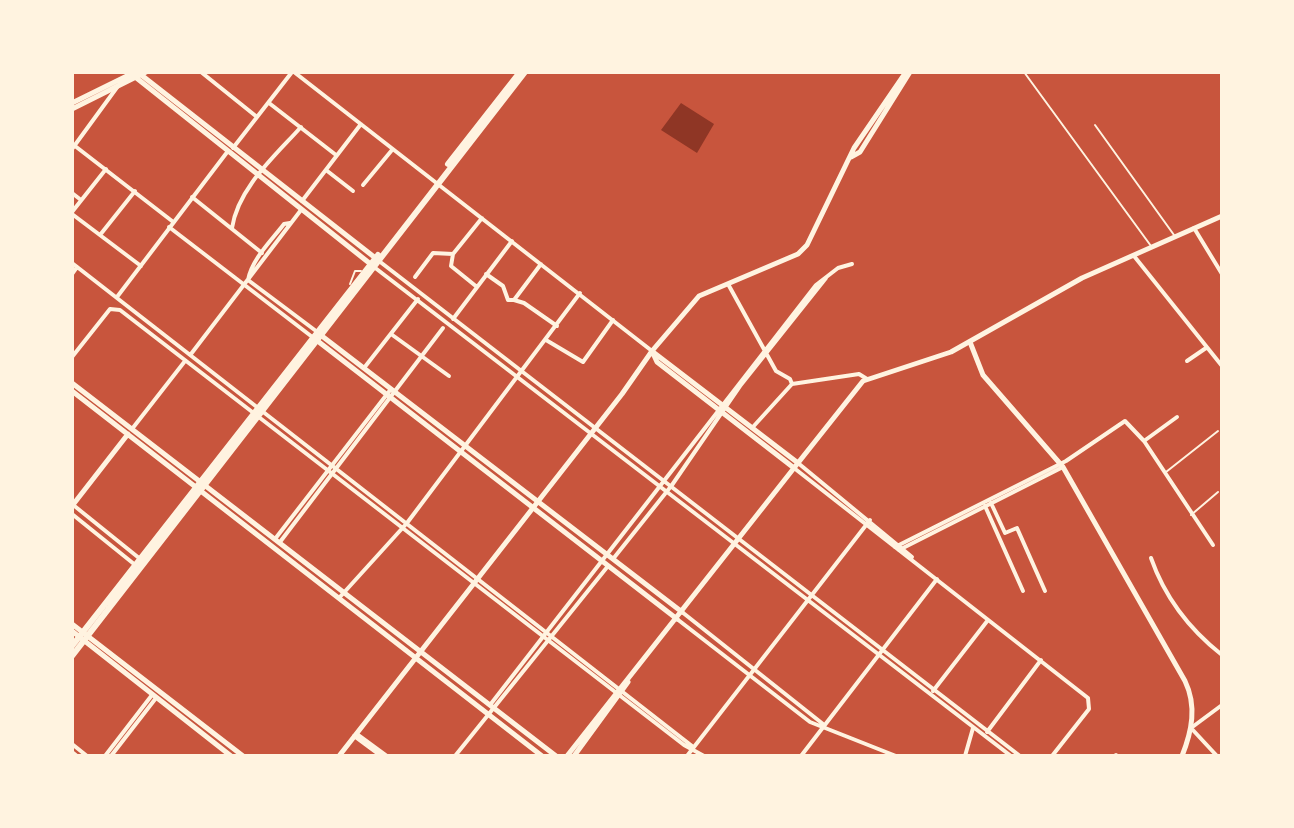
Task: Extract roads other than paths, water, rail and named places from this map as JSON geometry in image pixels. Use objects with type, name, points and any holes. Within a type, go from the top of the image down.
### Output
[{"type":"main road","points":[[72,646],[84,636],[521,73]]},
{"type":"main road","points":[[315,335],[351,285],[374,262]]},
{"type":"main road","points":[[72,656],[136,561],[199,486]]},
{"type":"street","points":[[201,72],[257,117]]},
{"type":"street","points":[[117,297],[191,197],[293,72],[580,293],[652,351],[657,362],[899,546],[1086,696],[1090,704],[1052,756]]},
{"type":"street","points":[[339,756],[592,433],[687,305],[726,282],[798,254],[807,245],[850,157],[860,152],[908,72]]},
{"type":"street","points":[[72,106],[138,74]]},
{"type":"street","points":[[72,106],[138,74]]},
{"type":"street","points":[[138,74],[519,378],[665,489],[738,540]]},
{"type":"street","points":[[118,86],[74,148],[135,191],[171,224],[315,335],[460,454],[810,722],[896,756]]},
{"type":"street","points":[[268,102],[336,155]]},
{"type":"street","points":[[136,561],[72,505],[291,223],[336,155],[361,124]]},
{"type":"street","points":[[232,228],[237,205],[260,173],[301,127]]},
{"type":"street","points":[[363,185],[392,150]]},
{"type":"street","points":[[106,169],[72,213],[141,266]]},
{"type":"street","points":[[326,170],[353,191]]},
{"type":"street","points":[[100,235],[135,191]]},
{"type":"street","points":[[72,193],[81,200]]},
{"type":"street","points":[[191,197],[262,253]]},
{"type":"street","points":[[574,756],[630,677],[867,379],[929,360],[970,342],[1060,290],[1222,216]]},
{"type":"street","points":[[477,287],[451,266],[453,254],[482,218]]},
{"type":"street","points":[[246,282],[262,253],[284,224],[291,223]]},
{"type":"street","points":[[1194,228],[1222,274]]},
{"type":"street","points":[[453,319],[512,241]]},
{"type":"street","points":[[415,277],[433,253],[453,254]]},
{"type":"street","points":[[1133,255],[1222,366]]},
{"type":"street","points":[[72,263],[620,691],[684,745],[704,756]]},
{"type":"street","points":[[514,300],[541,264]]},
{"type":"street","points":[[455,756],[826,278],[838,268],[852,264]]},
{"type":"street","points":[[72,274],[77,267]]},
{"type":"street","points":[[486,274],[503,286],[508,300],[524,303],[557,326]]},
{"type":"street","points":[[726,282],[778,373],[790,379],[792,384]]},
{"type":"street","points":[[339,598],[347,593],[405,525],[523,373],[580,293]]},
{"type":"street","points":[[420,297],[596,427],[932,692],[1020,756]]},
{"type":"street","points":[[363,368],[420,297]]},
{"type":"street","points":[[72,357],[110,309],[120,310],[257,410]]},
{"type":"street","points":[[546,340],[583,362],[613,320]]},
{"type":"street","points":[[277,541],[443,328]]},
{"type":"street","points":[[391,334],[449,376]]},
{"type":"street","points":[[315,335],[393,390],[611,557],[825,726]]},
{"type":"street","points":[[970,342],[983,375],[1061,465],[1185,681],[1191,698],[1191,728],[1182,756]]},
{"type":"street","points":[[1187,361],[1206,348]]},
{"type":"street","points":[[752,428],[792,384],[859,374],[867,379]]},
{"type":"street","points":[[72,383],[339,598],[416,654],[542,756]]},
{"type":"street","points":[[72,391],[130,432]]},
{"type":"street","points":[[722,409],[752,428],[796,466]]},
{"type":"street","points":[[1144,441],[1177,417]]},
{"type":"street","points":[[899,546],[985,506],[1061,465],[1127,421],[1144,441],[1213,545]]},
{"type":"street","points":[[899,546],[1061,465]]},
{"type":"street","points":[[199,486],[347,593],[416,654]]},
{"type":"street","points":[[991,503],[1005,533],[1017,528],[1045,591]]},
{"type":"street","points":[[985,506],[1023,591]]},
{"type":"street","points":[[72,514],[136,561]]},
{"type":"street","points":[[687,756],[868,522]]},
{"type":"street","points":[[1151,558],[1168,596],[1200,637],[1222,655]]},
{"type":"street","points":[[801,756],[937,579]]},
{"type":"street","points":[[932,692],[988,620]]},
{"type":"street","points":[[72,624],[228,752],[243,756]]},
{"type":"street","points":[[72,631],[84,636]]},
{"type":"street","points":[[986,733],[1041,660]]},
{"type":"street","points":[[567,756],[620,691]]},
{"type":"street","points":[[105,756],[156,693]]},
{"type":"street","points":[[111,756],[156,693]]},
{"type":"street","points":[[1191,728],[1222,705]]},
{"type":"street","points":[[488,711],[556,756]]},
{"type":"street","points":[[965,756],[975,724]]},
{"type":"street","points":[[1191,728],[1217,756]]},
{"type":"street","points":[[986,733],[1004,753],[1011,756]]},
{"type":"street","points":[[355,734],[381,756]]},
{"type":"street","points":[[355,734],[387,756]]},
{"type":"street","points":[[72,744],[87,756]]},
{"type":"lane","points":[[1024,72],[1151,247]]},
{"type":"lane","points":[[1095,125],[1175,236]]},
{"type":"lane","points":[[1165,473],[1218,431]]},
{"type":"lane","points":[[1191,515],[1218,492]]}]
